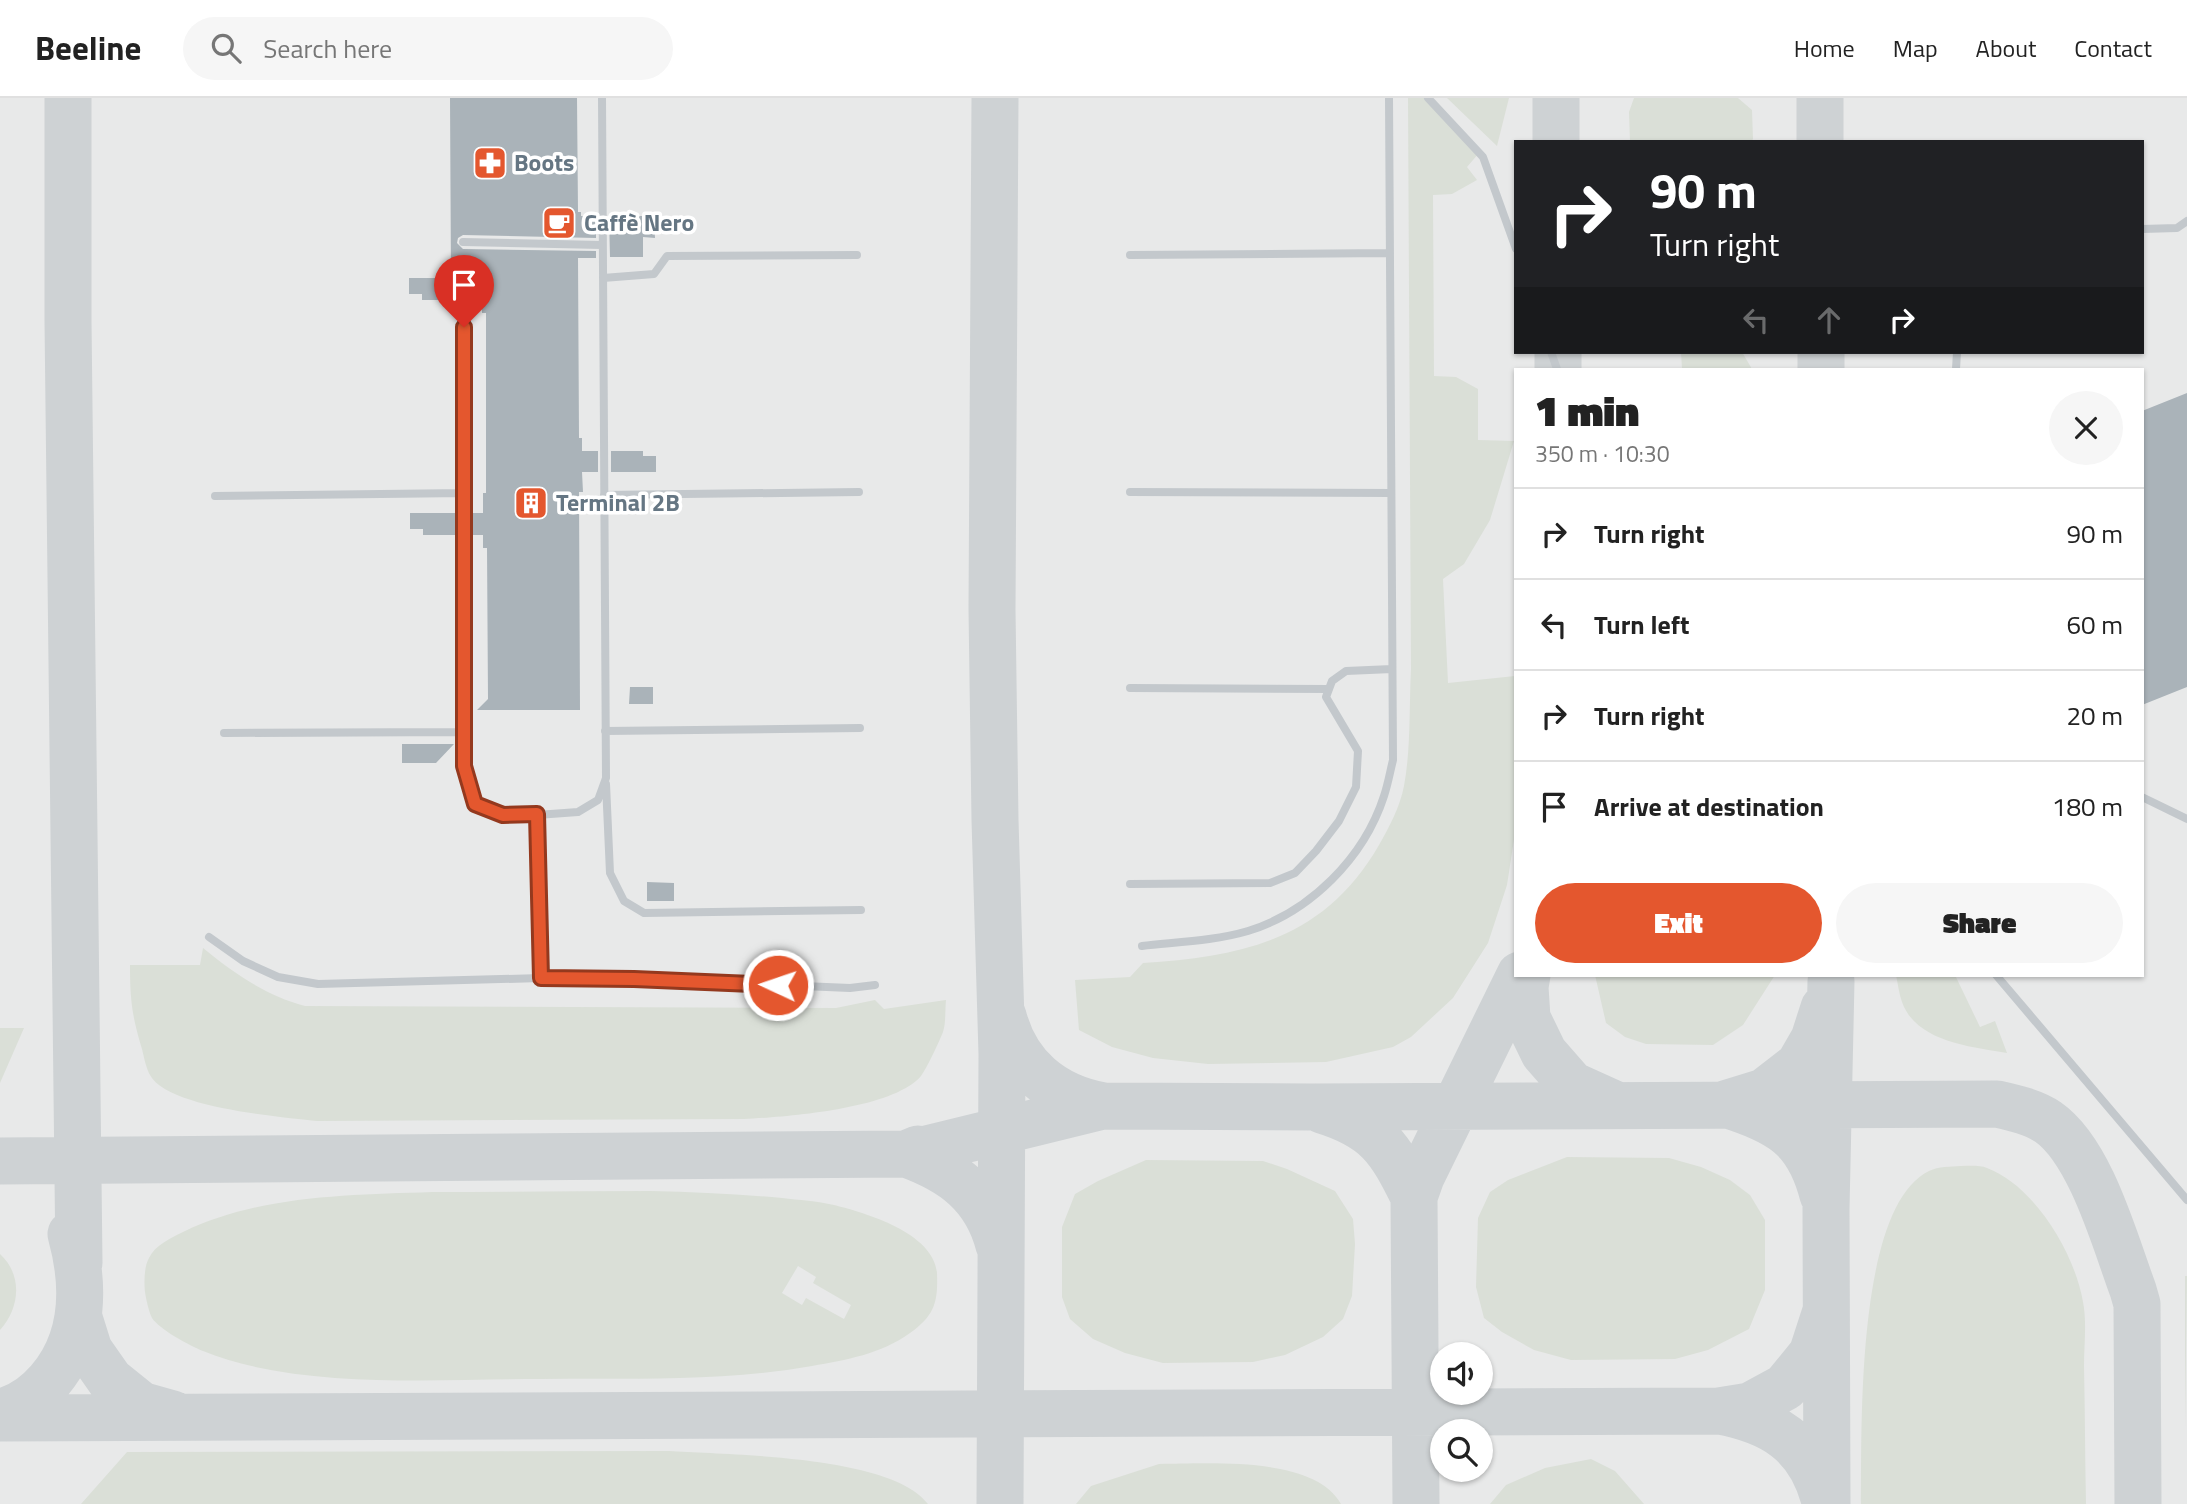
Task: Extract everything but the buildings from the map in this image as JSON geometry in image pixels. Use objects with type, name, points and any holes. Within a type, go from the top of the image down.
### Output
[{"type":"lane","points":[[601,98],[605,731],[610,873],[624,901],[644,913],[861,911]]},
{"type":"lane","points":[[1142,946],[1246,931],[1272,923],[1295,910],[1338,874],[1356,851],[1384,798],[1393,760],[1389,98]]},
{"type":"lane","points":[[1428,98],[1483,158],[1514,243]]},
{"type":"lane","points":[[2144,229],[2177,228],[2187,221]]},
{"type":"lane","points":[[463,242],[602,245]]},
{"type":"lane","points":[[1130,255],[1390,253]]},
{"type":"lane","points":[[603,278],[654,274],[667,256],[857,255]]},
{"type":"lane","points":[[464,300],[464,766],[475,804],[503,815],[578,811],[598,800],[606,778]]},
{"type":"lane","points":[[604,495],[859,492]]},
{"type":"lane","points":[[1130,492],[1391,493]]},
{"type":"lane","points":[[215,496],[465,493]]},
{"type":"lane","points":[[1130,884],[1270,883],[1295,873],[1339,821],[1356,787],[1358,751],[1326,697],[1332,681],[1346,671],[1392,669]]},
{"type":"lane","points":[[1130,688],[1329,689]]},
{"type":"lane","points":[[605,731],[860,728]]},
{"type":"lane","points":[[225,733],[464,732]]},
{"type":"lane","points":[[2144,798],[2187,819]]},
{"type":"lane","points":[[537,814],[541,978]]},
{"type":"lane","points":[[209,937],[243,961],[278,977],[318,984],[541,978],[850,988],[875,985]]},
{"type":"lane","points":[[1998,977],[2187,1200]]},
{"type":"shaded area","points":[[0,98],[2187,98],[2187,1504],[0,1504]]},
{"type":"shaded area","points":[[1408,98],[1425,98],[1479,153],[1467,167],[1477,180],[1452,194],[1433,195],[1434,376],[1456,377],[1478,389],[1478,440],[1514,441],[1490,520],[1464,564],[1443,579],[1448,683],[1514,676],[1514,840],[1507,885],[1488,943],[1453,998],[1411,1037],[1393,1047],[1326,1062],[1208,1064],[1153,1058],[1112,1047],[1079,1030],[1075,980],[1130,977],[1143,963],[1214,955],[1247,948],[1278,937],[1307,922],[1333,902],[1357,877],[1379,845],[1400,802],[1408,757],[1411,669]]},
{"type":"shaded area","points":[[1447,98],[1509,98],[1497,146]]},
{"type":"shaded area","points":[[1634,98],[1738,98],[1752,110],[1753,139],[1630,140],[1629,112]]},
{"type":"shaded area","points":[[1681,354],[1743,354],[1751,368],[1682,368]]},
{"type":"shaded area","points":[[203,948],[251,983],[305,1006],[836,1008],[875,1000],[884,1009],[946,1000],[945,1021],[941,1036],[921,1076],[907,1087],[887,1096],[838,1109],[744,1119],[317,1121],[201,1103],[178,1096],[161,1086],[150,1075],[134,1017],[130,965],[200,965]]},
{"type":"shaded area","points":[[1595,977],[1774,977],[1743,1025],[1713,1045],[1646,1044],[1625,1037],[1606,1023]]},
{"type":"shaded area","points":[[1896,977],[1956,977],[1980,1027],[1995,1021],[2007,1053],[1962,1045],[1932,1034],[1919,1026],[1902,1002]]},
{"type":"shaded area","points":[[0,1028],[24,1028],[0,1083]]},
{"type":"shaded area","points":[[1567,1157],[1669,1158],[1701,1167],[1730,1180],[1750,1195],[1765,1220],[1765,1290],[1749,1329],[1708,1350],[1675,1359],[1571,1360],[1534,1350],[1484,1318],[1476,1287],[1478,1218],[1490,1192],[1508,1180]]},
{"type":"shaded area","points":[[1146,1160],[1263,1161],[1335,1191],[1353,1219],[1355,1244],[1352,1296],[1343,1319],[1323,1337],[1285,1355],[1253,1362],[1163,1363],[1125,1353],[1093,1339],[1070,1319],[1062,1297],[1062,1227],[1075,1194]]},
{"type":"shaded area","points":[[1961,1166],[1987,1168],[2005,1177],[2021,1190],[2050,1224],[2062,1243],[2079,1283],[2085,1317],[2086,1504],[1861,1504],[1863,1376],[1875,1273],[1887,1228],[1905,1193],[1929,1171]]},
{"type":"shaded area","points":[[651,1191],[749,1195],[828,1204],[880,1219],[912,1236],[933,1259],[937,1273],[937,1292],[930,1314],[910,1333],[863,1355],[778,1371],[677,1378],[369,1380],[325,1377],[282,1372],[203,1351],[168,1332],[152,1318],[145,1288],[147,1261],[159,1246],[178,1234],[212,1220],[273,1204],[337,1196],[432,1192]],"holes":[[[798,1266],[816,1277],[813,1283],[851,1305],[844,1319],[806,1298],[802,1305],[782,1293]]]},
{"type":"shaded area","points":[[0,1254],[13,1272],[16,1292],[12,1312],[0,1330]]},
{"type":"shaded area","points":[[2185,1276],[2187,1276],[2185,1428]]},
{"type":"shaded area","points":[[669,1451],[767,1457],[846,1467],[881,1476],[909,1488],[928,1504],[81,1504],[127,1452]]},
{"type":"shaded area","points":[[1591,1459],[1615,1471],[1644,1504],[1490,1504],[1506,1485],[1545,1468]]},
{"type":"shaded area","points":[[1159,1464],[1231,1464],[1284,1470],[1308,1477],[1327,1488],[1341,1504],[1076,1504],[1091,1486]]},
{"type":"taxiway","points":[[68,98],[68,321],[79,1263]]},
{"type":"taxiway","points":[[995,98],[992,609],[1002,1054],[1000,1504]]},
{"type":"taxiway","points":[[1556,98],[1556,140]]},
{"type":"taxiway","points":[[1820,98],[1820,140]]},
{"type":"taxiway","points":[[1558,354],[1558,368]]},
{"type":"taxiway","points":[[1821,354],[1821,368]]},
{"type":"taxiway","points":[[1416,1504],[1414,1197],[1421,1177],[1519,977]]},
{"type":"taxiway","points":[[1527,977],[1527,1018],[1544,1053],[1572,1085],[1614,1104]]},
{"type":"taxiway","points":[[1827,1504],[1826,1209],[1831,981]]},
{"type":"taxiway","points":[[1823,1195],[1809,1158],[1789,1134],[1776,1125],[1725,1104],[1764,1092],[1799,1065],[1814,1039],[1824,1008]]},
{"type":"taxiway","points":[[1003,1016],[1017,1050],[1039,1077],[1068,1095],[1103,1106],[1097,1107]]},
{"type":"taxiway","points":[[0,1161],[906,1154],[1103,1106],[1997,1104],[2048,1122],[2077,1154],[2100,1199],[2133,1290],[2137,1304],[2138,1504]]},
{"type":"taxiway","points":[[1322,1110],[1356,1124],[1380,1142],[1389,1152],[1414,1197]]},
{"type":"taxiway","points":[[918,1149],[906,1154],[939,1168],[965,1187],[986,1212],[999,1245]]},
{"type":"taxiway","points":[[0,1412],[27,1401],[39,1392],[61,1365],[70,1347],[79,1311],[80,1292],[71,1234]]},
{"type":"taxiway","points":[[0,1418],[1719,1411],[1750,1406],[1785,1387],[1812,1354],[1826,1311]]},
{"type":"taxiway","points":[[79,1318],[89,1350],[110,1380],[141,1405],[173,1414]]},
{"type":"taxiway","points":[[1719,1411],[1756,1421],[1786,1438],[1809,1463],[1824,1498]]},
{"type":"place","name":"Boots","points":[[490,163]]},
{"type":"place","name":"Caffè Nero","points":[[559,223]]},
{"type":"place","name":"Terminal 2B","points":[[531,503]]},
{"type":"route","points":[[464,327],[464,766],[475,804],[503,815],[537,814],[541,978],[778,985]]}]
